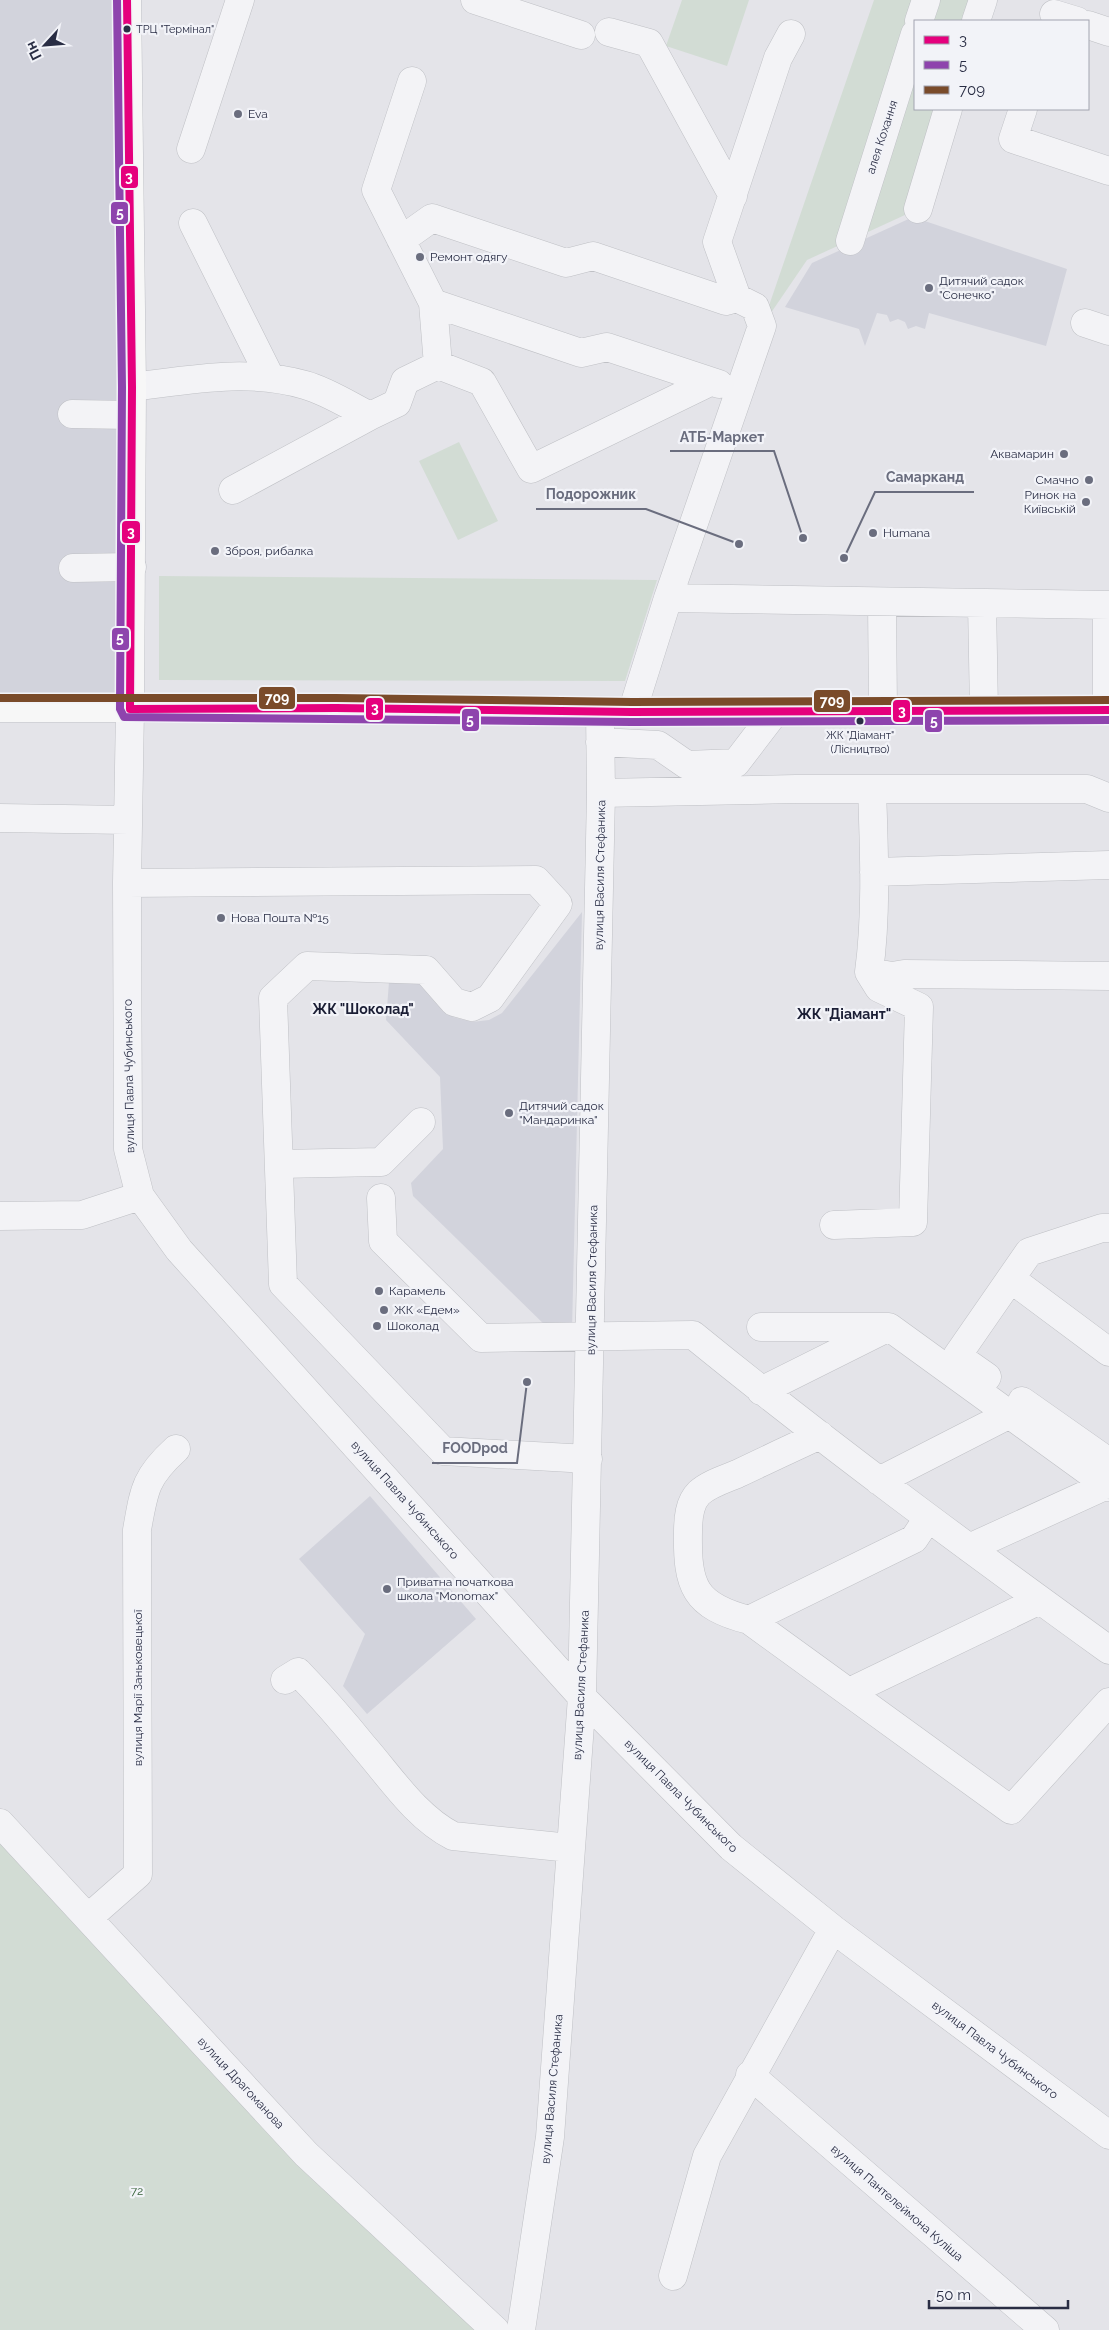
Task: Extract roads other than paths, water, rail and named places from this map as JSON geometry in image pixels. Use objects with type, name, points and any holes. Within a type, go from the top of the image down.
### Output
[{"type":"main road","points":[[127,0],[132,387],[130,709]]},
{"type":"main road","points":[[0,708],[336,708],[600,712],[1108,710]]},
{"type":"street","points":[[191,149],[240,0]]},
{"type":"street","points":[[475,0],[526,8],[581,35]]},
{"type":"street","points":[[919,20],[926,0]]},
{"type":"street","points":[[976,20],[983,0]]},
{"type":"street","points":[[1089,25],[1109,32]]},
{"type":"street","points":[[609,32],[648,43],[733,196]]},
{"type":"street","points":[[737,298],[717,242],[778,58],[791,34]]},
{"type":"street","name":"алея Кохання","points":[[850,241],[914,37]]},
{"type":"street","points":[[412,81],[376,190],[433,303],[438,364]]},
{"type":"street","points":[[918,209],[948,110]]},
{"type":"street","points":[[1023,110],[1013,139],[1109,171]]},
{"type":"street","points":[[402,240],[432,218],[566,263],[593,256],[726,301],[737,298],[755,307],[762,326],[668,598],[632,712]]},
{"type":"street","points":[[193,224],[270,378]]},
{"type":"street","points":[[433,303],[582,353],[607,347],[710,382],[740,390]]},
{"type":"street","points":[[233,490],[370,416],[397,404],[405,381],[438,364],[482,382],[530,469],[710,382]]},
{"type":"street","points":[[132,387],[237,375],[270,378],[307,385],[370,416]]},
{"type":"street","points":[[72,414],[131,415]]},
{"type":"street","points":[[74,568],[132,567]]},
{"type":"street","points":[[668,598],[1108,605],[1108,710]]},
{"type":"street","points":[[882,602],[882,712]]},
{"type":"street","points":[[982,603],[984,710]]},
{"type":"street","name":"вулиця Павла Чубинського","points":[[130,709],[127,883],[128,1149],[140,1196],[186,1257],[582,1697],[731,1847],[833,1929],[1109,2135]]},
{"type":"street","name":"вулиця Василя Стефаника","points":[[521,2330],[550,2137],[582,1697],[601,793],[600,712]]},
{"type":"street","points":[[600,742],[658,745],[687,765],[736,763],[775,712]]},
{"type":"street","points":[[834,1225],[913,1222],[919,1007],[879,988],[869,972],[872,949],[874,872],[872,789]]},
{"type":"street","points":[[601,793],[872,789],[1087,789],[1109,798]]},
{"type":"street","points":[[0,818],[128,820]]},
{"type":"street","points":[[874,872],[1109,865]]},
{"type":"street","points":[[127,883],[536,880],[558,904],[490,998],[472,1007],[454,1002],[426,970],[306,966],[273,998],[283,1284],[443,1451],[588,1459]]},
{"type":"street","points":[[869,972],[892,976],[904,974],[1109,976]]},
{"type":"street","points":[[279,1164],[381,1162],[421,1122]]},
{"type":"street","points":[[0,1216],[82,1215],[140,1196]]},
{"type":"street","points":[[381,1198],[384,1241],[481,1338],[693,1335],[761,1391],[928,1518],[1109,1650]]},
{"type":"street","points":[[1107,1478],[957,1356],[1030,1252],[1102,1228],[1109,1228]]},
{"type":"street","points":[[1011,1280],[1109,1352]]},
{"type":"street","points":[[761,1327],[889,1327],[1008,1415],[1107,1478]]},
{"type":"street","points":[[761,1391],[889,1327]]},
{"type":"street","points":[[880,1481],[1008,1415]]},
{"type":"street","points":[[820,1436],[699,1493],[692,1506],[688,1523],[690,1576],[699,1593],[712,1607],[730,1615],[749,1620],[1011,1810],[1109,1702]]},
{"type":"street","name":"вулиця Марії Заньковецької","points":[[88,1918],[138,1874],[137,1530],[144,1489],[158,1466],[176,1449]]},
{"type":"street","points":[[969,1548],[1107,1478]]},
{"type":"street","points":[[749,1620],[914,1539],[928,1518]]},
{"type":"street","points":[[848,1692],[1040,1600]]},
{"type":"street","points":[[285,1680],[298,1672],[336,1712],[417,1809],[435,1827],[453,1836],[570,1848]]},
{"type":"street","name":"вулиця Драгоманова","points":[[0,1823],[306,2154],[496,2330]]},
{"type":"street","points":[[673,2276],[707,2156],[750,2075],[833,1929]]},
{"type":"street","name":"вулиця Пантелеймона Куліша","points":[[750,2075],[1045,2330]]},
{"type":"place","name":"ТРЦ \"Термінал\"","points":[[127,29]]},
{"type":"place","name":"Eva","points":[[238,114]]},
{"type":"place","name":"Ремонт одягу","points":[[420,257]]},
{"type":"place","name":"Дитячий садок \"Сонечко\"","points":[[929,288]]},
{"type":"place","name":"Аквамарин","points":[[1064,454]]},
{"type":"place","name":"Смачно","points":[[1089,480]]},
{"type":"place","name":"Ринок на Київській","points":[[1086,502]]},
{"type":"place","name":"Humana","points":[[873,533]]},
{"type":"place","name":"АТБ-Маркет","points":[[803,538]]},
{"type":"place","name":"Подорожник","points":[[739,544]]},
{"type":"place","name":"Зброя, рибалка","points":[[215,551]]},
{"type":"place","name":"Самарканд","points":[[844,558]]},
{"type":"place","name":"ЖК \"Діамант\" (Лісництво)","points":[[860,721]]},
{"type":"place","name":"Нова Пошта №15","points":[[221,918]]},
{"type":"place","name":"Дитячий садок \"Мандаринка\"","points":[[509,1113]]},
{"type":"place","name":"Карамель","points":[[379,1291]]},
{"type":"place","name":"ЖК «Едем»","points":[[384,1310]]},
{"type":"place","name":"Шоколад","points":[[377,1326]]},
{"type":"place","name":"FOODpod","points":[[527,1382]]},
{"type":"place","name":"Приватна початкова школа \"Monomax\"","points":[[387,1589]]},
{"type":"district","name":"ЖК \"Шоколад\"","points":[[363,1009]]},
{"type":"district","name":"ЖК \"Діамант\"","points":[[844,1014]]},
{"type":"park label","name":"72","points":[[137,2191]]}]
